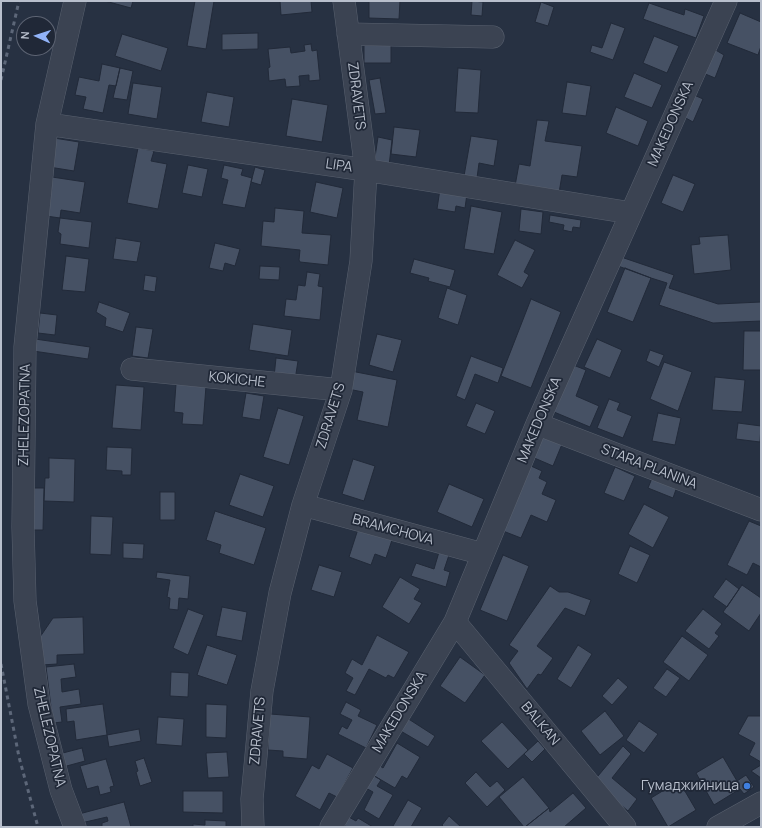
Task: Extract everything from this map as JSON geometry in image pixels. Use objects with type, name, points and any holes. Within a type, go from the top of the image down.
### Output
[{"type":"street","name":"ZHELEZOPATNA","points":[[75,1],[47,124],[25,347],[23,527],[25,601],[39,704],[61,790],[75,827]]},
{"type":"street","name":"ZDRAVETS","points":[[253,827],[252,799],[262,691],[280,593],[303,505],[341,390],[361,261],[366,170],[344,1]]},
{"type":"street","name":"MAKEDONSKA","points":[[331,827],[455,622],[537,424],[726,1]]},
{"type":"street","points":[[348,34],[493,37]]},
{"type":"street","name":"LIPA","points":[[47,124],[366,170],[631,213]]},
{"type":"street","name":"KOKICHE","points":[[132,370],[341,390]]},
{"type":"street","name":"STARA PLANINA","points":[[537,424],[761,510]]},
{"type":"street","name":"BRAMCHOVA","points":[[303,505],[483,554]]},
{"type":"street","name":"BALKAN","points":[[455,622],[625,827]]},
{"type":"street","points":[[718,827],[761,803]]},
{"type":"building","points":[[105,1],[133,1],[131,8]]},
{"type":"building","points":[[195,1],[214,1],[206,49],[187,46]]},
{"type":"building","points":[[280,1],[311,1],[312,12],[281,15]]},
{"type":"building","points":[[369,1],[400,1],[399,19],[369,18]]},
{"type":"building","points":[[472,1],[483,2],[482,16],[471,15]]},
{"type":"building","points":[[541,2],[554,7],[548,26],[535,22]]},
{"type":"building","points":[[649,3],[684,15],[685,9],[704,16],[696,38],[643,19]]},
{"type":"building","points":[[740,13],[761,22],[761,46],[758,55],[727,43]]},
{"type":"building","points":[[611,23],[625,28],[613,60],[590,52],[592,45],[602,48]]},
{"type":"building","points":[[258,33],[258,49],[222,50],[222,34]]},
{"type":"building","points":[[122,34],[168,48],[161,71],[115,56]]},
{"type":"building","points":[[654,36],[679,46],[667,73],[643,63]]},
{"type":"building","points":[[311,44],[312,51],[317,50],[320,80],[309,81],[309,75],[299,76],[300,86],[286,87],[285,79],[269,81],[268,68],[270,67],[268,49],[290,47],[291,53],[305,51],[304,45]]},
{"type":"building","points":[[364,44],[391,44],[391,63],[364,63]]},
{"type":"building","points":[[714,49],[724,55],[715,78],[703,73]]},
{"type":"building","points":[[102,64],[120,68],[116,86],[109,85],[103,113],[83,109],[86,97],[75,95],[79,77],[99,81]]},
{"type":"building","points":[[120,68],[133,71],[127,100],[113,98]]},
{"type":"building","points":[[458,68],[481,70],[478,113],[455,112]]},
{"type":"building","points":[[634,73],[662,85],[652,108],[624,97]]},
{"type":"building","points":[[380,78],[386,113],[375,114],[369,80]]},
{"type":"building","points":[[567,82],[591,86],[586,116],[562,113]]},
{"type":"building","points":[[133,83],[162,87],[157,119],[128,114]]},
{"type":"building","points":[[207,92],[234,97],[229,127],[201,122]]},
{"type":"building","points":[[694,95],[703,99],[693,122],[684,117]]},
{"type":"building","points":[[292,99],[328,105],[322,142],[286,136]]},
{"type":"building","points":[[616,107],[648,121],[638,146],[606,133]]},
{"type":"building","points":[[537,120],[549,121],[545,141],[582,146],[577,177],[562,175],[559,193],[515,186],[519,164],[530,166]]},
{"type":"building","points":[[394,127],[420,130],[416,157],[391,154]]},
{"type":"building","points":[[471,136],[498,140],[494,166],[479,163],[477,178],[464,176]]},
{"type":"building","points":[[378,137],[392,140],[389,166],[374,164]]},
{"type":"building","points":[[54,138],[79,142],[74,171],[49,167]]},
{"type":"building","points":[[138,148],[154,151],[151,161],[167,164],[158,209],[127,203]]},
{"type":"building","points":[[188,165],[208,169],[202,197],[182,193]]},
{"type":"building","points":[[224,165],[243,169],[241,175],[252,178],[245,208],[222,204],[228,180],[221,178]]},
{"type":"building","points":[[255,167],[265,170],[261,185],[251,182]]},
{"type":"building","points":[[673,175],[695,184],[683,212],[661,203]]},
{"type":"building","points":[[52,177],[85,182],[80,213],[61,210],[60,218],[46,216]]},
{"type":"building","points":[[316,182],[343,188],[337,218],[310,212]]},
{"type":"building","points":[[440,189],[467,194],[465,208],[456,206],[455,212],[437,209]]},
{"type":"building","points":[[471,206],[502,212],[494,254],[464,249]]},
{"type":"building","points":[[275,208],[304,211],[302,233],[331,235],[328,265],[300,262],[300,250],[261,246],[263,221],[274,222]]},
{"type":"building","points":[[521,209],[543,212],[541,234],[519,231]]},
{"type":"building","points":[[550,215],[581,220],[580,228],[573,227],[572,232],[563,230],[564,225],[549,222]]},
{"type":"building","points":[[60,218],[92,222],[89,248],[60,244],[61,234],[58,232]]},
{"type":"building","points":[[728,235],[731,270],[694,274],[691,245],[700,244],[699,237]]},
{"type":"building","points":[[116,238],[141,242],[137,262],[113,259]]},
{"type":"building","points":[[515,240],[535,250],[524,272],[529,275],[522,288],[497,275]]},
{"type":"building","points":[[215,243],[240,249],[235,266],[225,263],[223,271],[209,268]]},
{"type":"building","points":[[66,256],[89,259],[85,292],[62,290]]},
{"type":"building","points":[[621,257],[674,275],[669,288],[718,304],[761,302],[761,321],[713,323],[659,305],[667,283],[618,266]]},
{"type":"building","points":[[414,259],[455,270],[450,287],[428,281],[429,278],[410,273]]},
{"type":"building","points":[[260,266],[280,267],[279,280],[259,279]]},
{"type":"building","points":[[625,268],[651,278],[633,322],[607,312]]},
{"type":"building","points":[[307,272],[320,274],[318,286],[323,287],[320,320],[284,316],[286,299],[296,300],[298,285],[305,286]]},
{"type":"building","points":[[145,275],[157,277],[155,292],[143,290]]},
{"type":"building","points":[[447,288],[467,295],[458,325],[438,318]]},
{"type":"building","points":[[531,299],[561,312],[531,388],[501,376]]},
{"type":"building","points":[[99,302],[130,313],[123,332],[105,326],[106,318],[96,312]]},
{"type":"building","points":[[40,313],[57,315],[55,335],[38,333]]},
{"type":"building","points":[[253,324],[292,330],[288,356],[249,350]]},
{"type":"building","points":[[136,327],[153,329],[148,358],[132,356]]},
{"type":"building","points":[[744,331],[761,331],[761,370],[743,370]]},
{"type":"building","points":[[377,334],[402,340],[393,372],[369,365]]},
{"type":"building","points":[[35,339],[90,347],[88,359],[33,351]]},
{"type":"building","points":[[597,339],[622,350],[610,378],[584,367]]},
{"type":"building","points":[[650,350],[664,355],[659,367],[646,361]]},
{"type":"building","points":[[471,356],[503,368],[498,383],[475,374],[465,400],[456,396]]},
{"type":"building","points":[[276,358],[298,361],[295,380],[274,377]]},
{"type":"building","points":[[664,362],[692,372],[678,411],[650,399]]},
{"type":"building","points":[[573,365],[586,370],[576,396],[599,406],[590,427],[554,412]]},
{"type":"building","points":[[351,371],[397,380],[388,427],[357,420],[363,392],[348,389]]},
{"type":"building","points":[[715,377],[745,380],[742,412],[712,410]]},
{"type":"building","points":[[176,384],[206,386],[203,425],[182,424],[183,413],[174,412]]},
{"type":"building","points":[[116,385],[144,387],[141,430],[112,428]]},
{"type":"building","points":[[246,393],[264,396],[260,420],[242,417]]},
{"type":"building","points":[[609,399],[620,403],[617,410],[632,416],[623,438],[597,428]]},
{"type":"building","points":[[476,403],[495,411],[485,434],[466,426]]},
{"type":"building","points":[[278,408],[304,416],[289,465],[263,457]]},
{"type":"building","points":[[658,413],[681,418],[675,445],[652,441]]},
{"type":"building","points":[[738,423],[761,426],[760,442],[736,439]]},
{"type":"building","points":[[544,428],[565,437],[553,466],[532,457]]},
{"type":"building","points":[[107,447],[132,448],[131,475],[122,475],[122,471],[106,470]]},
{"type":"building","points":[[49,458],[75,459],[74,502],[44,501],[45,478],[49,478]]},
{"type":"building","points":[[353,459],[375,466],[364,501],[342,494]]},
{"type":"building","points":[[531,466],[542,471],[539,478],[547,482],[542,494],[556,500],[547,522],[531,515],[521,538],[503,531]]},
{"type":"building","points":[[615,467],[635,476],[624,501],[604,493]]},
{"type":"building","points":[[655,471],[679,481],[673,498],[648,488]]},
{"type":"building","points":[[240,474],[274,486],[263,517],[229,505]]},
{"type":"building","points":[[449,484],[484,499],[472,527],[437,512]]},
{"type":"building","points":[[28,488],[44,488],[43,530],[32,530]]},
{"type":"building","points":[[160,492],[175,492],[175,520],[160,520]]},
{"type":"building","points":[[644,504],[669,517],[653,548],[628,534]]},
{"type":"building","points":[[215,511],[266,528],[254,565],[219,553],[221,545],[206,540]]},
{"type":"building","points":[[91,516],[113,517],[111,555],[90,554]]},
{"type":"building","points":[[749,521],[761,526],[761,567],[753,563],[747,575],[727,565]]},
{"type":"building","points":[[359,526],[393,537],[386,558],[375,554],[371,565],[349,557]]},
{"type":"building","points":[[123,543],[144,544],[143,559],[123,558]]},
{"type":"building","points":[[630,546],[650,555],[637,583],[618,574]]},
{"type":"building","points":[[439,552],[449,555],[444,570],[450,572],[446,587],[411,576],[416,563],[434,569]]},
{"type":"building","points":[[503,555],[529,566],[507,621],[480,610]]},
{"type":"building","points":[[319,565],[342,572],[334,597],[311,590]]},
{"type":"building","points":[[157,572],[190,576],[188,599],[179,598],[178,610],[169,609],[170,598],[167,597],[170,580],[156,578]]},
{"type":"building","points":[[400,577],[420,589],[414,599],[422,603],[409,624],[382,607]]},
{"type":"building","points":[[726,579],[739,589],[727,607],[713,597]]},
{"type":"building","points":[[742,585],[761,598],[761,613],[749,631],[723,612]]},
{"type":"building","points":[[550,586],[559,592],[568,592],[591,600],[585,616],[565,608],[537,646],[553,658],[541,675],[538,674],[527,689],[509,663],[518,651],[509,645]]},
{"type":"building","points":[[222,607],[247,612],[242,641],[216,636]]},
{"type":"building","points":[[188,609],[204,615],[188,655],[173,648]]},
{"type":"building","points":[[703,609],[722,624],[715,633],[719,636],[709,649],[685,631]]},
{"type":"building","points":[[83,617],[84,654],[57,655],[57,664],[41,665],[40,637],[53,618]]},
{"type":"building","points":[[377,635],[409,652],[394,678],[388,675],[386,678],[369,669],[355,695],[346,691],[353,678],[345,673],[352,659],[362,665]]},
{"type":"building","points":[[682,636],[708,655],[689,681],[663,662]]},
{"type":"building","points":[[207,645],[237,655],[227,685],[197,675]]},
{"type":"building","points":[[578,645],[592,654],[571,688],[557,679]]},
{"type":"building","points":[[460,657],[485,675],[465,703],[440,686]]},
{"type":"building","points":[[74,664],[76,677],[61,679],[62,692],[79,689],[81,704],[60,707],[62,722],[53,723],[46,667]]},
{"type":"building","points":[[667,669],[680,678],[666,697],[653,688]]},
{"type":"building","points":[[171,672],[189,673],[188,697],[170,696]]},
{"type":"building","points":[[618,678],[628,687],[612,705],[602,696]]},
{"type":"building","points":[[346,702],[361,710],[358,716],[377,725],[366,748],[338,734],[342,726],[347,729],[352,720],[340,714]]},
{"type":"building","points":[[103,704],[107,735],[76,740],[74,721],[67,722],[66,709]]},
{"type":"building","points":[[206,704],[227,705],[226,738],[206,737]]},
{"type":"building","points":[[605,711],[624,736],[600,755],[581,731]]},
{"type":"building","points":[[270,714],[310,717],[307,759],[283,757],[283,751],[268,750]]},
{"type":"building","points":[[748,716],[761,716],[761,762],[749,755],[755,743],[738,734]]},
{"type":"building","points":[[158,717],[184,719],[182,746],[156,744]]},
{"type":"building","points":[[407,718],[435,736],[428,747],[399,730]]},
{"type":"building","points":[[639,721],[658,734],[644,753],[626,740]]},
{"type":"building","points":[[502,722],[528,750],[508,769],[481,741]]},
{"type":"building","points":[[139,729],[141,741],[109,747],[107,735]]},
{"type":"building","points":[[538,741],[545,749],[532,762],[524,754]]},
{"type":"building","points":[[397,743],[420,757],[407,779],[402,776],[395,788],[371,774],[377,764],[383,768]]},
{"type":"building","points":[[623,746],[631,754],[612,778],[637,799],[628,811],[593,782]]},
{"type":"building","points":[[82,748],[85,761],[63,767],[59,754]]},
{"type":"building","points":[[227,752],[229,777],[208,778],[206,753]]},
{"type":"building","points":[[327,754],[353,768],[337,797],[329,793],[320,810],[295,796],[312,765],[319,769]]},
{"type":"building","points":[[723,757],[737,781],[746,775],[754,787],[744,794],[740,789],[714,805],[696,773]]},
{"type":"building","points":[[144,758],[152,782],[140,786],[135,761]]},
{"type":"building","points":[[106,759],[114,786],[110,787],[111,792],[100,795],[98,786],[87,789],[80,766]]},
{"type":"building","points":[[761,765],[761,778],[751,771]]},
{"type":"building","points":[[476,772],[490,787],[497,781],[505,790],[487,807],[465,783]]},
{"type":"building","points":[[371,774],[381,780],[377,786],[393,795],[379,819],[364,810],[373,792],[364,787]]},
{"type":"building","points":[[523,777],[549,808],[525,827],[499,797]]},
{"type":"building","points":[[679,781],[696,810],[668,827],[651,798]]},
{"type":"building","points":[[183,791],[223,791],[223,813],[183,812]]},
{"type":"building","points":[[573,793],[586,808],[564,827],[525,827],[549,808],[550,812]]},
{"type":"building","points":[[408,800],[422,808],[411,827],[393,826]]},
{"type":"building","points":[[124,802],[131,827],[102,827],[102,823],[108,821],[107,817],[81,823],[79,814]]},
{"type":"building","points":[[347,816],[356,821],[358,818],[373,827],[347,827],[342,824]]},
{"type":"building","points":[[449,816],[461,827],[444,827],[442,825]]},
{"type":"building","points":[[205,820],[226,821],[226,827],[193,827],[193,824],[205,825]]},
{"type":"railway","points":[[1,80],[19,1]]},
{"type":"railway","points":[[1,664],[19,757],[38,827]]},
{"type":"place","name":"Гумаджийница","points":[[747,786]]}]
